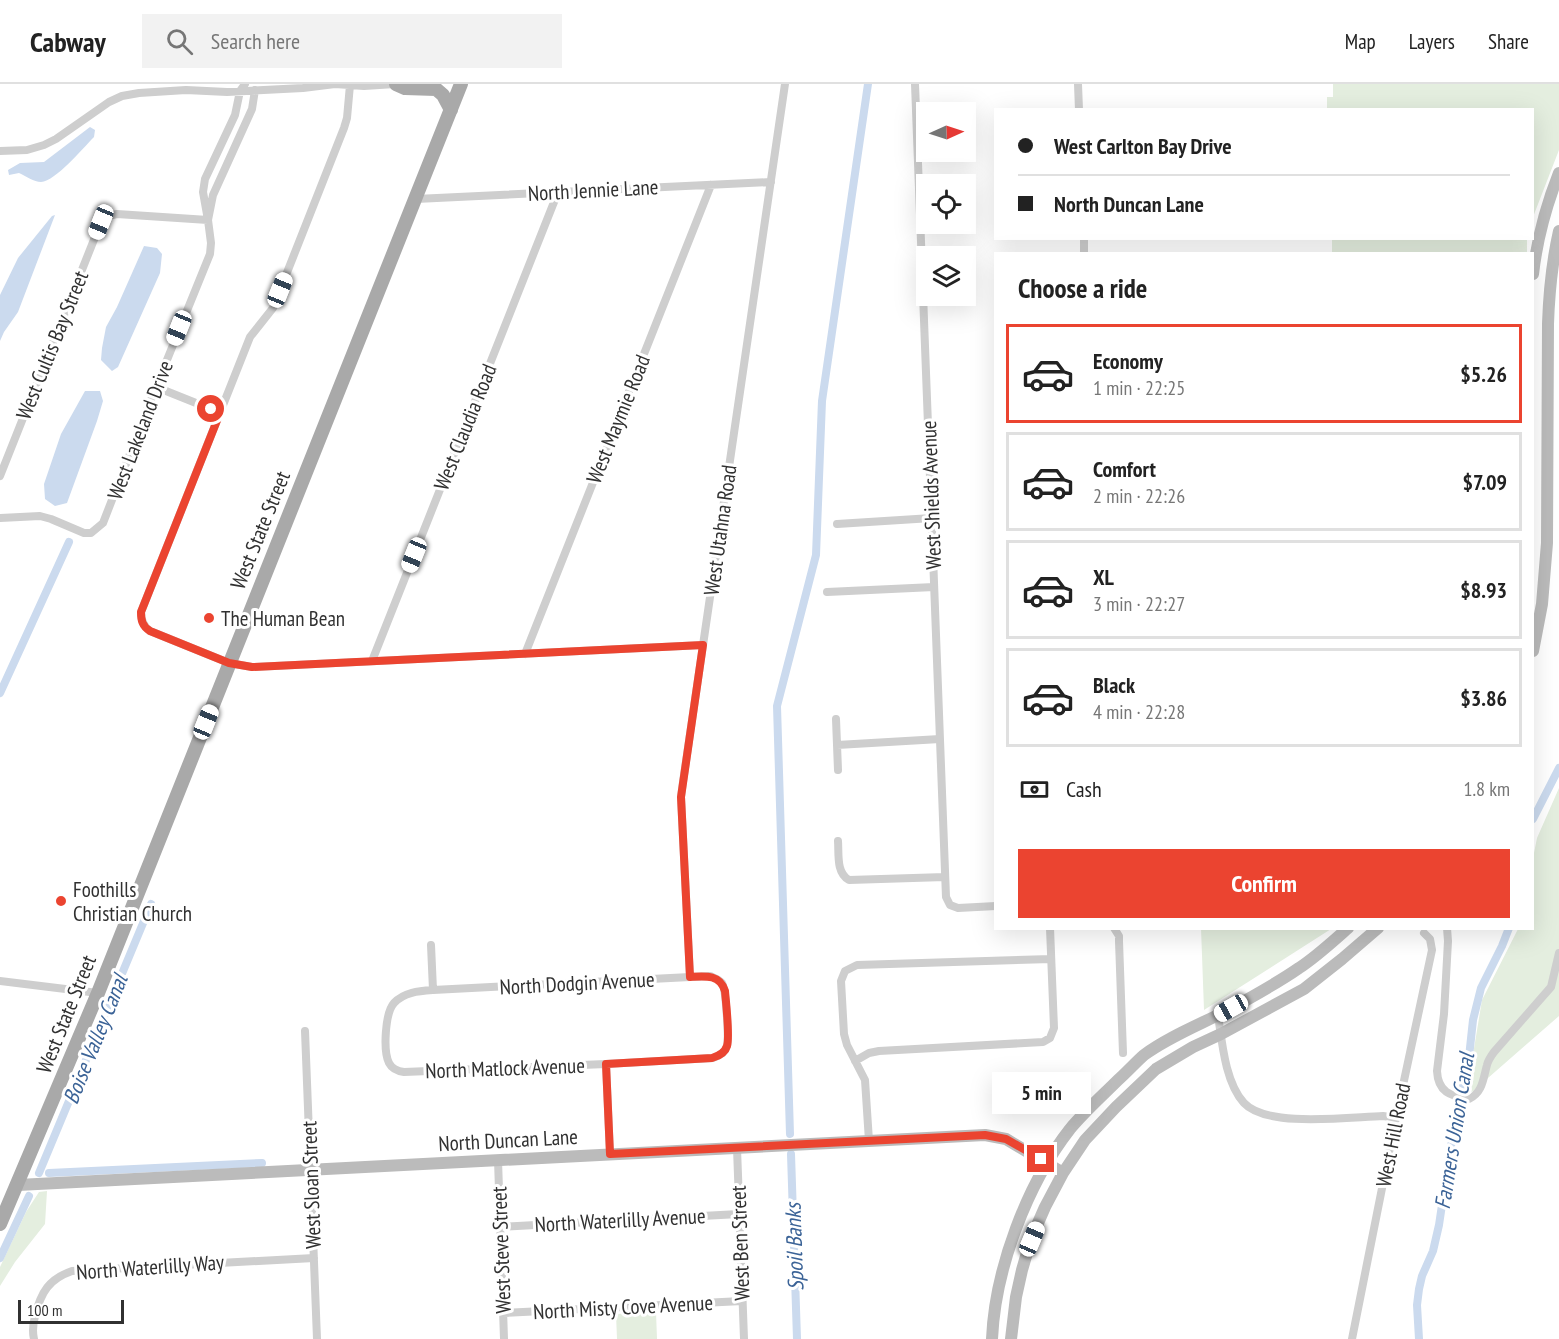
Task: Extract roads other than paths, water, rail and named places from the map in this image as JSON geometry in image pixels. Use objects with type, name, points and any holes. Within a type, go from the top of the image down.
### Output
[{"type":"main road","points":[[395,84],[405,88],[436,89],[443,95],[451,111]]},
{"type":"main road","name":"West State Street","points":[[0,1224],[98,993],[461,84]]},
{"type":"street","points":[[0,151],[27,150],[44,146],[109,102],[122,96],[139,93],[258,87],[303,88],[335,84],[395,84]]},
{"type":"street","name":"West Utahna Road","points":[[690,977],[681,797],[785,84]]},
{"type":"street","name":"West Shields Avenue","points":[[915,84],[945,897],[950,905],[958,908],[994,906]]},
{"type":"street","points":[[1078,84],[1079,108]]},
{"type":"street","points":[[350,85],[346,124],[273,308],[250,338],[220,413],[141,612],[145,627],[229,663],[252,667],[703,645]]},
{"type":"street","name":"West Lakeland Drive","points":[[208,220],[213,195],[252,109],[258,87]]},
{"type":"street","name":"West Lakeland Drive","points":[[0,518],[40,516],[84,533],[91,533],[103,523],[210,254],[211,243],[203,192],[205,179],[235,115],[243,88]]},
{"type":"street","points":[[1534,268],[1549,197],[1559,173]]},
{"type":"street","name":"North Jennie Lane","points":[[416,199],[771,182]]},
{"type":"street","name":"West Maymie Road","points":[[525,654],[711,185]]},
{"type":"street","name":"West Claudia Road","points":[[372,661],[558,192]]},
{"type":"street","name":"West Cultis Bay Street","points":[[0,476],[101,222],[108,216],[117,214],[208,220]]},
{"type":"street","points":[[1534,646],[1542,604],[1547,543],[1548,324],[1552,269],[1559,231]]},
{"type":"street","points":[[156,387],[220,413]]},
{"type":"street","points":[[837,524],[932,518]]},
{"type":"street","points":[[827,592],[934,587]]},
{"type":"street","points":[[836,719],[838,770]]},
{"type":"street","points":[[837,745],[940,739]]},
{"type":"street","points":[[838,841],[840,869],[844,877],[852,880],[945,877]]},
{"type":"street","points":[[855,1061],[869,1053],[879,1051],[1043,1042],[1050,1038],[1054,1028],[1050,930]]},
{"type":"street","points":[[1115,930],[1119,936],[1123,1053]]},
{"type":"street","points":[[992,1339],[995,1304],[1004,1264],[1015,1233],[1048,1163],[1071,1129],[1145,1055],[1299,968],[1346,930]]},
{"type":"street","points":[[1011,1339],[1016,1297],[1032,1239],[1045,1207],[1063,1173],[1085,1140],[1156,1069],[1192,1047],[1221,1034],[1304,988],[1376,930]]},
{"type":"street","points":[[1447,930],[1444,1014],[1437,1079],[1449,1094],[1462,1098],[1469,1099],[1478,1093],[1494,1052],[1551,987],[1559,953]]},
{"type":"street","name":"West Hill Road","points":[[1352,1339],[1432,950],[1430,939],[1424,933]]},
{"type":"street","points":[[431,945],[433,990]]},
{"type":"street","points":[[869,1141],[865,1080],[847,1046],[842,1024],[841,981],[845,971],[856,965],[1052,959]]},
{"type":"street","name":"North Dodgin Avenue","points":[[394,1069],[387,1059],[388,1014],[393,1003],[404,995],[414,992],[710,976],[720,981],[725,991],[728,1044],[723,1053]]},
{"type":"street","points":[[0,981],[98,993]]},
{"type":"street","points":[[1218,1015],[1234,1088],[1243,1102],[1251,1109],[1279,1118],[1383,1116],[1396,1119]]},
{"type":"street","name":"West Sloan Street","points":[[305,1031],[317,1339]]},
{"type":"street","name":"North Matlock Avenue","points":[[394,1069],[404,1072],[606,1064],[712,1058],[723,1053]]},
{"type":"street","points":[[606,1064],[610,1154]]},
{"type":"street","name":"North Duncan Lane","points":[[18,1185],[985,1135],[1006,1139],[1063,1173]]},
{"type":"street","name":"West Ben Street","points":[[736,1148],[744,1339]]},
{"type":"street","name":"West Steve Street","points":[[498,1160],[504,1339]]},
{"type":"street","name":"North Waterlilly Avenue","points":[[500,1227],[739,1214]]},
{"type":"street","name":"North Waterlilly Way","points":[[34,1339],[33,1326],[38,1302],[44,1290],[55,1279],[72,1271],[314,1258]]},
{"type":"street","name":"North Misty Cove Avenue","points":[[503,1313],[742,1301]]},
{"type":"water","points":[[90,127],[95,130],[94,137],[54,176],[38,182],[19,173],[9,175],[8,170],[20,163],[44,162]]},
{"type":"water","points":[[55,215],[18,312],[0,341],[0,295],[18,258]]},
{"type":"water","points":[[144,246],[157,248],[162,254],[160,273],[118,367],[112,371],[101,360],[106,327]]},
{"type":"water","points":[[85,391],[100,391],[103,401],[67,503],[55,506],[45,499],[44,484],[61,434]]},
{"type":"waterway","points":[[790,1134],[777,706],[816,555],[822,401],[868,84]]},
{"type":"waterway","points":[[0,693],[69,542]]},
{"type":"waterway","name":"Farmers Union Canal","points":[[1534,817],[1559,768]]},
{"type":"waterway","name":"Boise Valley Canal","points":[[39,1173],[151,904]]},
{"type":"waterway","name":"Farmers Union Canal","points":[[1419,1339],[1417,1305],[1419,1289],[1433,1251],[1439,1225],[1450,1151],[1469,1057],[1473,1020],[1481,988],[1508,930]]},
{"type":"waterway","name":"Spoil Banks","points":[[791,1154],[797,1339]]},
{"type":"waterway","points":[[49,1173],[262,1163]]},
{"type":"waterway","name":"Boise Valley Canal","points":[[0,1258],[29,1196]]},
{"type":"place","name":"The Human Bean","points":[[209,618]]},
{"type":"place","name":"Foothills Christian Church","points":[[61,901]]}]
